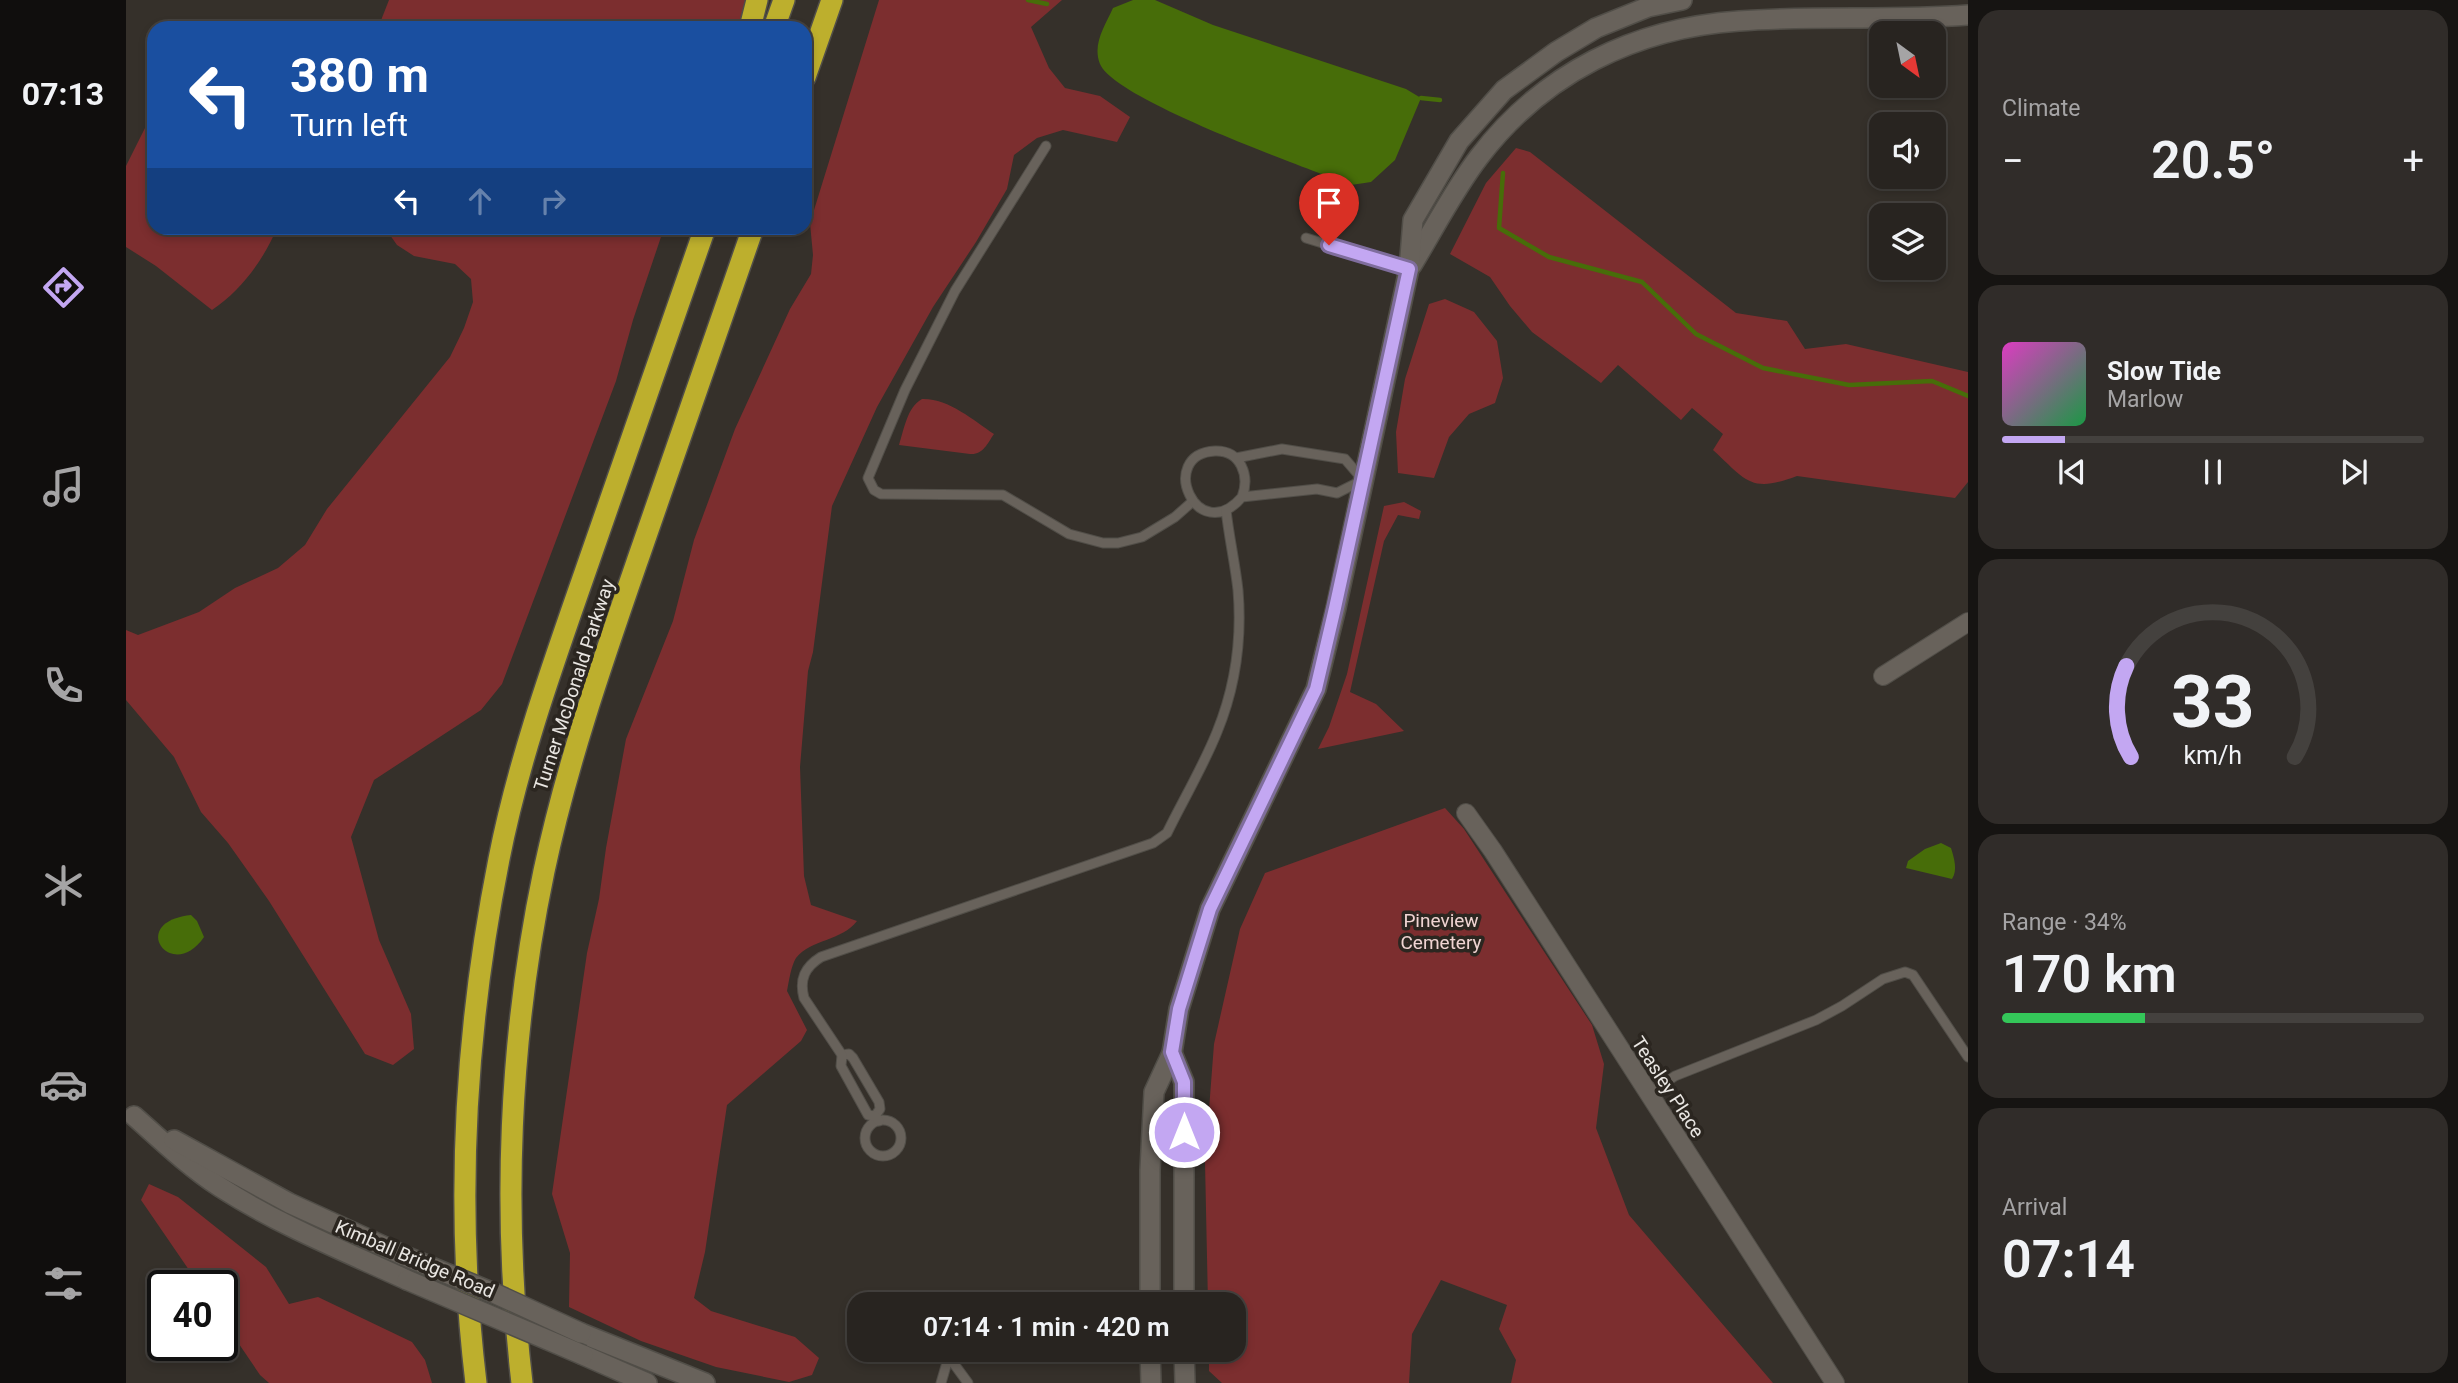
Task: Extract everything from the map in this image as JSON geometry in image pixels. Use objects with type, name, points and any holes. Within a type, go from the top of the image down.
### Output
[{"type":"highway","points":[[752,21],[757,0]]},
{"type":"highway","points":[[776,21],[784,0]]},
{"type":"highway","points":[[812,57],[832,0]]},
{"type":"highway","name":"Turner McDonald Parkway","points":[[476,1383],[467,1267],[467,1133],[478,995],[500,857],[541,701],[703,235]]},
{"type":"highway","name":"Turner McDonald Parkway","points":[[522,1383],[513,1281],[513,1135],[517,1062],[544,873],[583,718],[751,235]]},
{"type":"street","points":[[1150,1292],[1150,1170],[1154,1092],[1172,1052],[1179,1009],[1210,909],[1316,689],[1409,269],[1413,220],[1459,141],[1504,90],[1556,51],[1633,6],[1682,0]]},
{"type":"street","points":[[1409,269],[1433,233],[1449,200],[1479,156],[1522,109],[1570,73],[1606,52],[1653,36],[1738,21],[1934,18],[1968,15]]},
{"type":"street","points":[[1883,676],[1968,622]]},
{"type":"street","name":"Teasley Place","points":[[1466,813],[1835,1383]]},
{"type":"street","points":[[1172,1052],[1184,1082],[1184,1292]]},
{"type":"street","name":"Kimball Bridge Road","points":[[130,1113],[289,1203],[581,1333],[705,1383]]},
{"type":"street","name":"Kimball Bridge Road","points":[[130,1113],[218,1186],[261,1211],[407,1280],[647,1383]]},
{"type":"street","points":[[1150,1362],[1151,1383]]},
{"type":"street","points":[[1184,1362],[1185,1383]]},
{"type":"lane","points":[[1046,146],[955,291],[905,390],[868,478],[870,484],[881,494],[1003,495],[1069,534],[1103,543],[1118,543],[1142,537],[1175,517],[1193,502]]},
{"type":"lane","points":[[1306,238],[1409,269]]},
{"type":"lane","points":[[1236,458],[1282,449],[1345,459],[1363,480],[1338,493],[1317,489],[1242,497]]},
{"type":"lane","points":[[1210,451],[1220,451],[1236,458],[1246,477],[1246,488],[1235,505],[1216,512],[1205,510],[1193,502],[1185,488],[1185,478],[1194,460],[1210,451]]},
{"type":"lane","points":[[842,1055],[849,1054],[853,1058],[880,1109],[877,1119],[867,1132],[866,1144],[874,1154],[892,1154],[900,1145],[900,1132],[893,1123],[877,1119],[868,1115],[841,1066],[842,1055],[804,998],[804,973],[821,957],[1153,843],[1167,833],[1217,734],[1232,685],[1238,647],[1238,602],[1226,510]]},
{"type":"lane","points":[[1648,1094],[1675,1076],[1816,1020],[1883,979],[1905,972],[1913,975],[1968,1058]]},
{"type":"lane","points":[[941,1383],[950,1354],[968,1383]]},
{"type":"green space","points":[[389,0],[749,0],[742,21],[381,21]]},
{"type":"green space","points":[[879,0],[1062,0],[1031,27],[1049,68],[1065,88],[1100,96],[1130,117],[1117,142],[1063,130],[1037,138],[1014,155],[1007,189],[933,307],[877,407],[832,506],[813,652],[808,671],[800,767],[804,876],[811,905],[857,921],[843,933],[810,947],[796,958],[787,991],[807,1030],[801,1041],[727,1105],[705,1252],[694,1298],[711,1311],[795,1337],[819,1358],[812,1375],[789,1382],[716,1367],[641,1341],[569,1307],[570,1253],[552,1194],[587,953],[599,899],[626,739],[673,621],[694,540],[735,429],[790,309],[811,274],[812,217]]},
{"type":"green space","points":[[147,124],[147,235],[273,235],[250,274],[233,294],[212,310],[156,266],[126,247],[126,166]]},
{"type":"green space","points":[[1516,148],[1530,152],[1736,313],[1787,321],[1805,349],[1846,344],[1968,372],[1968,482],[1955,498],[1797,476],[1769,484],[1758,484],[1742,476],[1713,450],[1723,434],[1692,408],[1681,420],[1618,365],[1601,383],[1532,332],[1490,277],[1450,254],[1486,183]]},
{"type":"green space","points":[[390,235],[662,235],[616,381],[502,684],[481,710],[374,780],[351,837],[379,940],[411,1014],[414,1049],[393,1065],[365,1054],[269,901],[228,843],[201,812],[174,757],[126,700],[126,630],[138,635],[199,612],[235,588],[278,568],[305,545],[327,509],[450,357],[473,302],[471,279],[455,264],[414,256],[397,245]]},
{"type":"green space","points":[[1445,299],[1474,312],[1497,341],[1503,378],[1495,403],[1469,414],[1449,437],[1434,478],[1398,473],[1396,432],[1405,379],[1429,304]]},
{"type":"green space","points":[[922,399],[951,406],[994,434],[984,448],[974,454],[899,445],[909,413]]},
{"type":"green space","points":[[1404,502],[1421,511],[1419,519],[1398,515],[1384,541],[1350,692],[1376,704],[1404,731],[1318,749],[1329,727],[1347,674],[1384,506]]},
{"type":"green space","name":"Pineview Cemetery","points":[[1445,808],[1464,829],[1592,1025],[1604,1064],[1596,1128],[1629,1215],[1773,1383],[1511,1383],[1516,1360],[1499,1329],[1507,1305],[1441,1280],[1412,1334],[1409,1383],[1222,1383],[1209,1371],[1209,1362],[1246,1362],[1246,1292],[1208,1292],[1205,1162],[1214,1044],[1240,929],[1265,873]]},
{"type":"green space","points":[[149,1184],[178,1197],[266,1267],[289,1304],[318,1297],[412,1342],[425,1360],[432,1383],[269,1383],[260,1375],[238,1343],[238,1270],[189,1270],[141,1200]]},
{"type":"shaded area","points":[[1133,0],[1155,0],[1213,25],[1406,89],[1421,98],[1395,160],[1371,182],[1351,185],[1215,132],[1139,96],[1113,79],[1100,64],[1098,57],[1100,35],[1113,8]]},
{"type":"shaded area","points":[[1941,843],[1951,848],[1955,868],[1952,879],[1906,868],[1908,861],[1925,849]]},
{"type":"shaded area","points":[[191,915],[197,921],[204,937],[192,950],[179,954],[169,953],[161,946],[158,937],[161,928],[172,920]]},
{"type":"waterway","points":[[1028,0],[1047,4]]},
{"type":"waterway","points":[[1421,98],[1440,100]]},
{"type":"waterway","points":[[1503,173],[1499,228],[1549,257],[1642,282],[1696,334],[1763,368],[1849,385],[1932,381],[1968,396]]},
{"type":"route","points":[[1184,1132],[1184,1082],[1172,1052],[1179,1009],[1210,909],[1316,689],[1409,269],[1329,245]]}]
